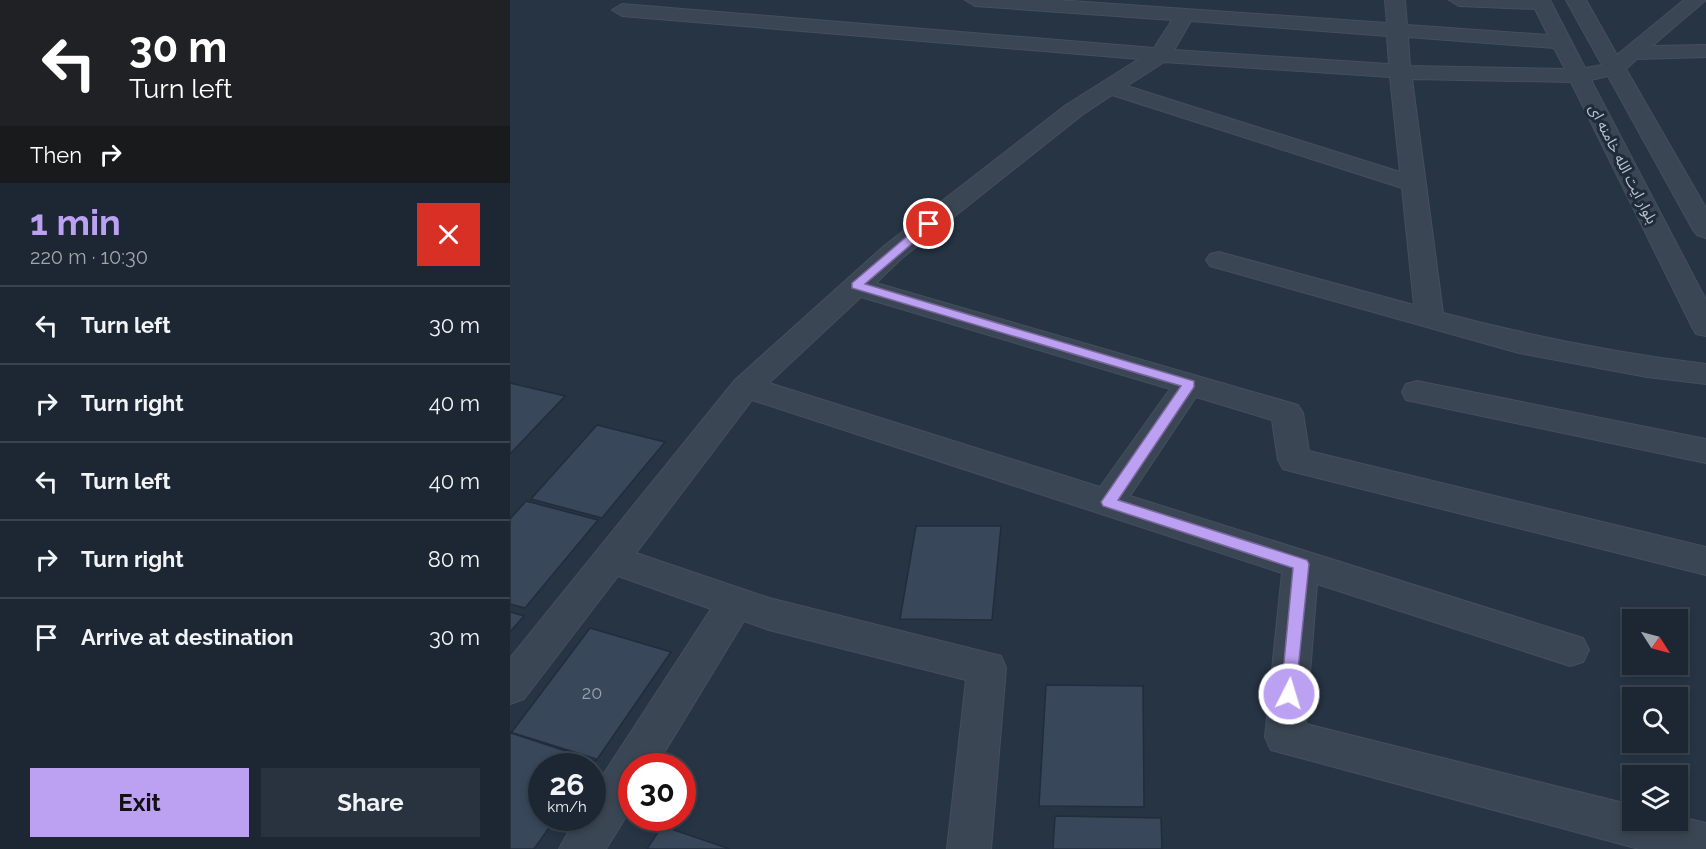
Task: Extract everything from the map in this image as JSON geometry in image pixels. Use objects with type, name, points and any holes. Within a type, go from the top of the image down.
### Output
[{"type":"street","points":[[975,0],[1562,42]]},
{"type":"street","points":[[1395,0],[1400,71],[1430,319]]},
{"type":"street","points":[[1459,0],[1541,2]]},
{"type":"street","points":[[1576,0],[1706,230]]},
{"type":"street","points":[[1660,0],[1670,19]]},
{"type":"street","points":[[622,10],[1160,55],[1453,75],[1579,76],[1614,68],[1670,19],[1697,0]]},
{"type":"street","name":"بلوار ایت الله خامنه ای","points":[[1541,2],[1706,327]]},
{"type":"street","points":[[510,687],[746,387],[902,245],[1074,110],[1160,55],[1184,16]]},
{"type":"street","points":[[1670,19],[1706,17]]},
{"type":"street","points":[[1632,53],[1706,51]]},
{"type":"street","points":[[1109,87],[1413,184]]},
{"type":"street","points":[[1665,248],[1706,248]]},
{"type":"street","points":[[1219,260],[1519,343],[1647,367],[1706,374]]},
{"type":"street","points":[[856,286],[1287,412],[1294,460],[1706,561]]},
{"type":"street","points":[[1108,502],[1189,384]]},
{"type":"street","points":[[746,387],[1570,650]]},
{"type":"street","points":[[1417,392],[1706,451]]},
{"type":"street","points":[[610,559],[769,614],[987,668],[969,849]]},
{"type":"street","points":[[1301,564],[1286,737],[1706,845]]},
{"type":"street","points":[[641,753],[736,602]]},
{"type":"street","points":[[580,849],[618,789]]},
{"type":"building","points":[[510,383],[565,396],[510,454]]},
{"type":"building","points":[[597,425],[665,442],[602,518],[531,499]]},
{"type":"building","points":[[526,501],[598,520],[525,608],[510,604],[510,519]]},
{"type":"building","points":[[916,526],[1001,526],[992,620],[900,619]]},
{"type":"building","points":[[510,612],[524,616],[510,632]]},
{"type":"building","points":[[590,628],[671,652],[602,753],[572,753],[511,733]]},
{"type":"building","points":[[1046,685],[1143,686],[1144,807],[1039,806]]},
{"type":"building","points":[[510,732],[577,753],[528,753],[528,831],[547,831],[534,849],[510,849]]},
{"type":"building","points":[[1055,816],[1161,818],[1162,849],[1053,849]]},
{"type":"building","points":[[659,831],[677,831],[730,849],[647,849]]},
{"type":"route","points":[[929,224],[893,252],[856,286],[1189,384],[1108,502],[1301,564],[1289,694]]}]
